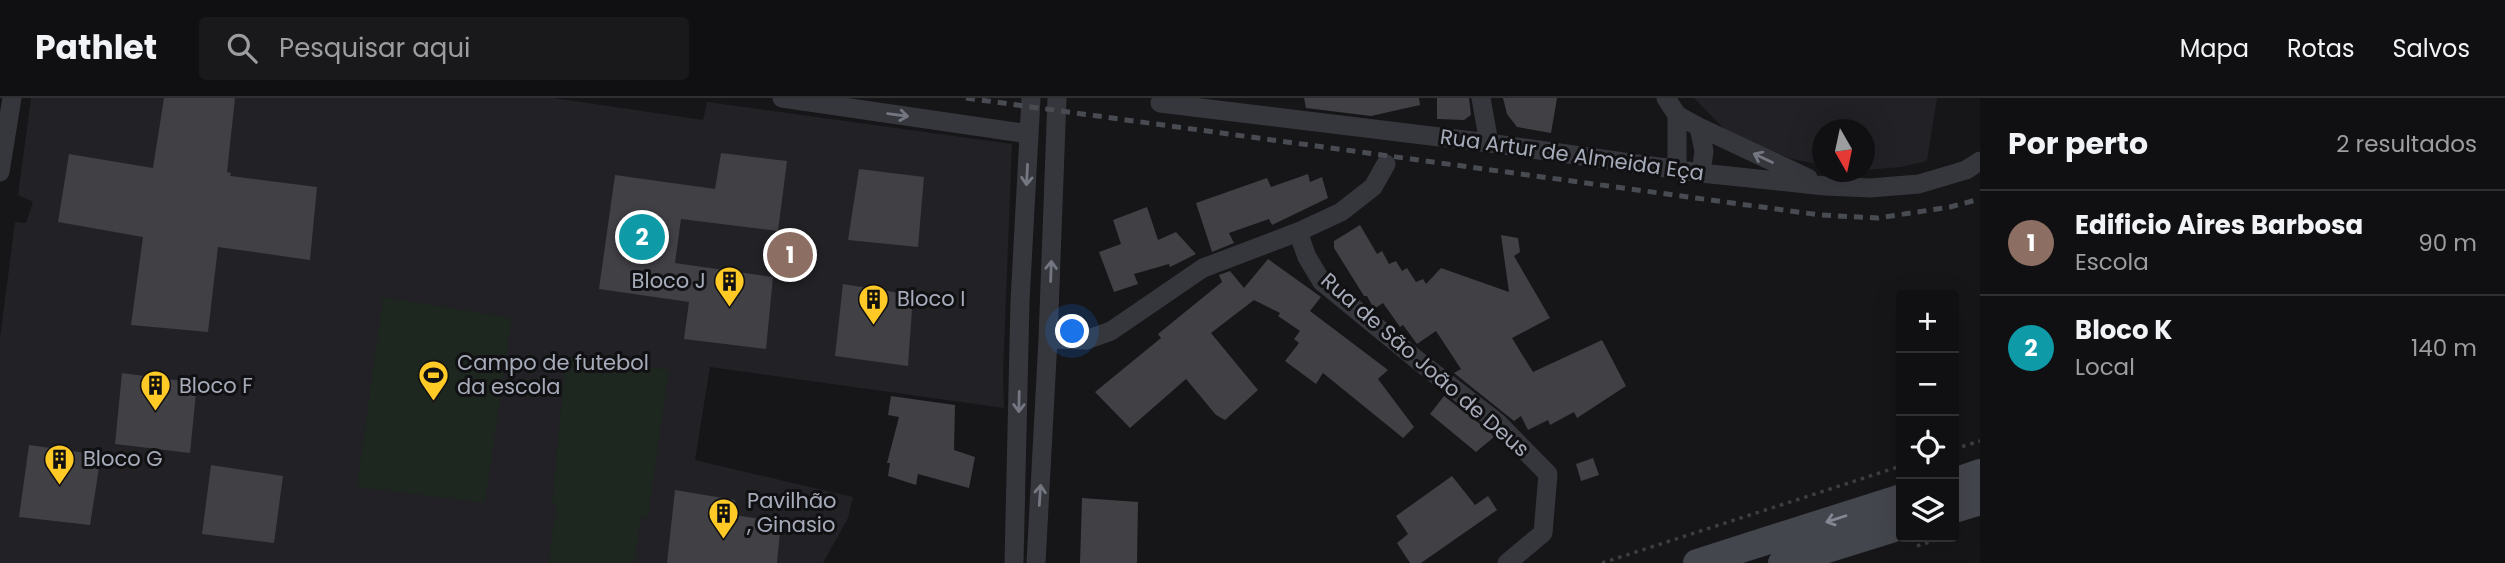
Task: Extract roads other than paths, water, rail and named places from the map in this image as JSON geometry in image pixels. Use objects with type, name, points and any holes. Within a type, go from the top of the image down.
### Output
[{"type":"main road","points":[[1959,480],[1980,474]]},
{"type":"main road","points":[[1697,563],[1896,500]]},
{"type":"main road","points":[[1959,507],[1980,501]]},
{"type":"main road","points":[[1782,563],[1896,528]]},
{"type":"street","points":[[0,172],[12,98]]},
{"type":"street","points":[[782,98],[1029,134]]},
{"type":"street","points":[[1014,563],[1020,301],[1031,98]]},
{"type":"street","points":[[1036,563],[1057,98]]},
{"type":"street","points":[[1481,98],[1489,143]]},
{"type":"street","points":[[1666,98],[1677,115],[1825,186]]},
{"type":"street","name":"Rua Artur de Almeida Eça","points":[[1160,103],[1489,143],[1701,173],[1825,186],[1870,188],[1919,184],[1966,170],[1980,161]]},
{"type":"street","points":[[1677,115],[1677,169]]},
{"type":"street","points":[[1699,127],[1704,151],[1701,173]]},
{"type":"street","points":[[1048,340],[1086,340],[1111,331],[1203,268],[1298,232],[1341,212],[1373,187],[1386,164]]},
{"type":"street","name":"Rua de São João de Deus","points":[[1298,232],[1307,257],[1322,282],[1497,422],[1548,474],[1543,533],[1507,563]]},
{"type":"railway","points":[[966,98],[1820,215],[1878,218],[1950,207],[1980,199]]},
{"type":"place","name":"Bloco K","points":[[642,237]]},
{"type":"place","name":"Edificio Aires Barbosa","points":[[790,255]]},
{"type":"place","name":"Bloco J","points":[[729,308]]},
{"type":"place","name":"Bloco I","points":[[874,326]]},
{"type":"place","name":"Campo de futebol da escola","points":[[434,402]]},
{"type":"place","name":"Bloco F","points":[[156,413]]},
{"type":"place","name":"Bloco G","points":[[60,486]]},
{"type":"place","name":"Pavilhão , Ginasio","points":[[724,540]]}]
